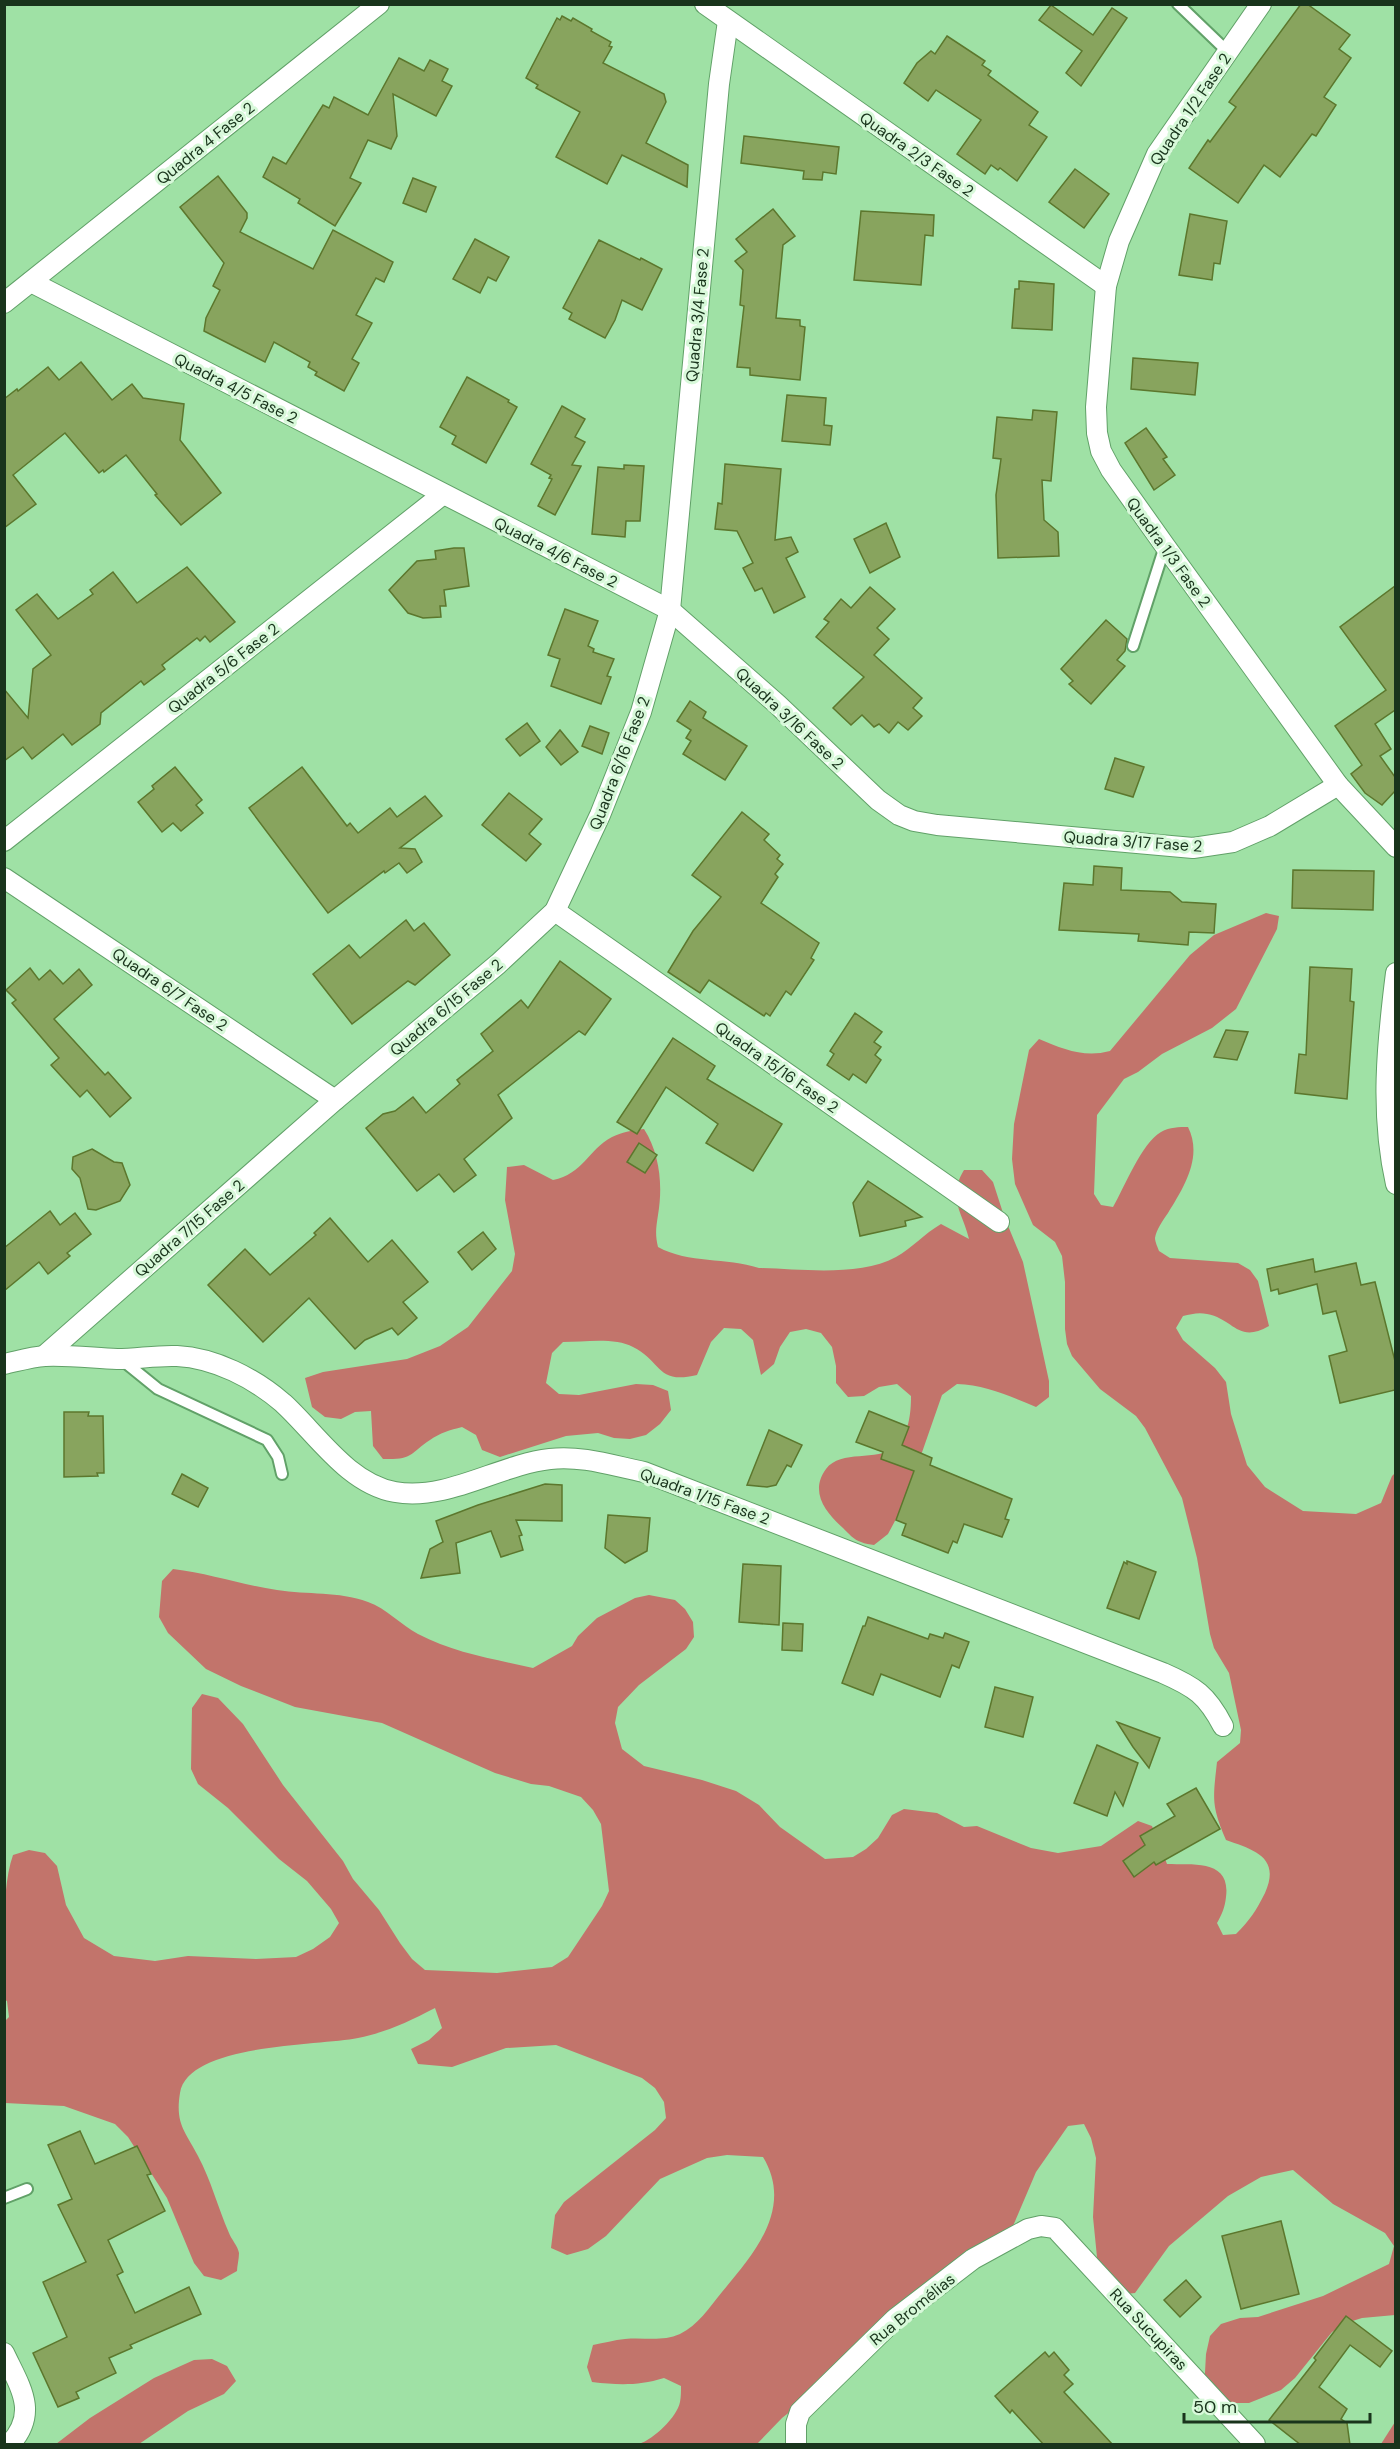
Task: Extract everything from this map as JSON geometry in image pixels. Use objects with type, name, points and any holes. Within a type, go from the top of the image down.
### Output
[{"type":"street","name":"Quadra 4 Fase 2","points":[[4,303],[379,4]]},
{"type":"street","name":"Quadra 2/3 Fase 2","points":[[705,4],[1106,286]]},
{"type":"street","name":"Quadra 1/2 Fase 2","points":[[1106,286],[1119,241],[1157,154],[1262,4]]},
{"type":"street","name":"Quadra 3/4 Fase 2","points":[[669,610],[719,84],[728,21]]},
{"type":"street","name":"Quadra 4/5 Fase 2","points":[[31,282],[442,495]]},
{"type":"street","name":"Quadra 1/3 Fase 2","points":[[1106,286],[1096,406],[1097,433],[1101,451],[1111,471],[1338,785],[1395,847]]},
{"type":"street","name":"Quadra 4/6 Fase 2","points":[[442,495],[669,610]]},
{"type":"street","name":"Quadra 5/6 Fase 2","points":[[4,841],[442,495]]},
{"type":"street","name":"Quadra 3/16 Fase 2","points":[[669,610],[777,704],[878,800],[900,815],[914,821]]},
{"type":"street","name":"Quadra 6/16 Fase 2","points":[[555,911],[600,815],[641,712],[669,610]]},
{"type":"street","name":"Quadra 3/17 Fase 2","points":[[914,821],[936,825],[1193,848],[1233,842],[1270,826],[1338,785]]},
{"type":"street","name":"Quadra 6/7 Fase 2","points":[[4,878],[335,1100]]},
{"type":"street","name":"Quadra 6/15 Fase 2","points":[[335,1100],[498,964],[555,911]]},
{"type":"street","name":"Quadra 15/16 Fase 2","points":[[555,911],[999,1222]]},
{"type":"street","points":[[1395,973],[1388,1040],[1386,1112],[1390,1162],[1395,1184]]},
{"type":"street","name":"Quadra 7/15 Fase 2","points":[[44,1356],[335,1100]]},
{"type":"street","name":"Quadra 1/15 Fase 2","points":[[4,1364],[44,1356],[121,1359],[177,1356],[214,1362],[246,1378],[281,1402],[344,1464],[364,1480],[396,1492],[435,1492],[527,1463],[551,1458],[569,1458],[644,1472],[1163,1673],[1197,1690],[1211,1704],[1223,1726]]},
{"type":"street","name":"Rua Bromélias","points":[[796,2445],[796,2424],[800,2412],[895,2319],[973,2259],[1028,2229],[1041,2226],[1055,2228],[1066,2241]]},
{"type":"street","name":"Rua Sucupiras","points":[[1066,2241],[1255,2445]]},
{"type":"street","points":[[4,2353],[26,2406],[26,2420],[15,2440]]},
{"type":"lane","points":[[1178,4],[1228,52]]},
{"type":"lane","points":[[1133,646],[1165,546]]},
{"type":"lane","points":[[121,1359],[158,1389],[267,1440],[278,1457],[282,1474]]},
{"type":"lane","points":[[4,2198],[27,2189]]},
{"type":"shaded area","points":[[1266,913],[1279,916],[1277,929],[1236,1009],[1212,1028],[1162,1054],[1138,1072],[1124,1079],[1097,1115],[1094,1194],[1101,1205],[1113,1207],[1140,1155],[1154,1138],[1168,1129],[1188,1127],[1193,1149],[1190,1172],[1158,1228],[1155,1240],[1159,1251],[1170,1258],[1238,1263],[1250,1270],[1258,1281],[1269,1326],[1259,1331],[1243,1331],[1216,1317],[1198,1313],[1183,1316],[1176,1328],[1183,1340],[1215,1368],[1226,1382],[1231,1414],[1247,1465],[1265,1487],[1303,1511],[1356,1514],[1381,1503],[1395,1473],[1395,2315],[1362,2318],[1346,2323],[1332,2332],[1295,2378],[1281,2390],[1249,2403],[1216,2403],[1204,2391],[1206,2354],[1210,2336],[1221,2324],[1240,2318],[1258,2317],[1323,2296],[1389,2264],[1394,2246],[1385,2233],[1333,2204],[1293,2170],[1261,2177],[1228,2196],[1169,2246],[1135,2293],[1116,2295],[1098,2267],[1093,2217],[1096,2158],[1091,2138],[1084,2124],[1068,2126],[1036,2172],[1013,2226],[988,2254],[782,2418],[757,2444],[639,2444],[670,2421],[680,2402],[681,2386],[664,2378],[628,2384],[592,2382],[587,2367],[593,2345],[625,2339],[666,2338],[680,2334],[692,2326],[703,2316],[757,2246],[772,2212],[774,2194],[771,2176],[763,2157],[727,2155],[707,2158],[660,2179],[606,2236],[588,2249],[567,2255],[551,2248],[555,2215],[564,2202],[655,2130],[666,2118],[664,2102],[655,2088],[642,2078],[556,2045],[506,2048],[452,2067],[418,2064],[411,2049],[429,2040],[442,2028],[435,2008],[369,2036],[257,2050],[206,2064],[188,2077],[180,2093],[179,2112],[182,2127],[203,2165],[238,2250],[237,2271],[221,2280],[204,2276],[194,2263],[167,2198],[128,2137],[115,2124],[64,2106],[5,2103],[5,2021],[9,2017],[5,2000],[5,1906],[6,1888],[13,1855],[29,1850],[45,1853],[57,1866],[66,1905],[84,1938],[114,1956],[155,1961],[188,1956],[256,1959],[296,1957],[330,1937],[339,1923],[331,1909],[307,1881],[279,1859],[228,1808],[198,1784],[191,1769],[192,1708],[202,1694],[218,1698],[243,1724],[283,1785],[343,1861],[353,1879],[379,1910],[412,1959],[425,1970],[497,1973],[552,1967],[568,1957],[602,1906],[609,1891],[601,1824],[593,1810],[581,1797],[549,1786],[531,1784],[495,1773],[382,1723],[295,1707],[241,1686],[206,1669],[168,1633],[159,1617],[162,1581],[173,1569],[277,1590],[334,1595],[368,1602],[432,1641],[474,1655],[533,1668],[572,1646],[578,1636],[597,1618],[635,1598],[649,1595],[675,1600],[685,1609],[693,1622],[694,1637],[686,1649],[639,1685],[618,1707],[615,1723],[622,1749],[644,1766],[736,1791],[759,1805],[780,1827],[825,1859],[853,1857],[866,1849],[878,1838],[892,1815],[904,1809],[937,1813],[964,1827],[977,1826],[1031,1848],[1058,1853],[1101,1846],[1138,1821],[1152,1826],[1167,1864],[1208,1867],[1223,1876],[1226,1897],[1217,1923],[1223,1935],[1236,1934],[1249,1920],[1262,1899],[1270,1871],[1267,1863],[1255,1852],[1226,1840],[1216,1810],[1214,1794],[1217,1762],[1240,1743],[1241,1730],[1229,1673],[1214,1648],[1210,1634],[1197,1558],[1182,1498],[1145,1428],[1136,1416],[1100,1389],[1072,1356],[1067,1344],[1065,1329],[1065,1282],[1062,1256],[1055,1242],[1033,1225],[1015,1184],[1012,1159],[1014,1124],[1029,1050],[1039,1039],[1082,1053],[1110,1051],[1190,955],[1214,935]]},
{"type":"shaded area","points":[[644,1129],[654,1149],[659,1170],[660,1193],[656,1231],[658,1247],[682,1256],[734,1262],[759,1268],[847,1270],[865,1267],[896,1257],[941,1224],[969,1239],[956,1197],[957,1189],[964,1170],[982,1170],[993,1182],[1023,1262],[1049,1381],[1049,1397],[1036,1407],[987,1389],[957,1384],[942,1395],[904,1504],[888,1534],[874,1545],[856,1540],[831,1516],[819,1494],[819,1486],[826,1469],[833,1463],[850,1457],[879,1454],[895,1447],[906,1430],[910,1417],[911,1396],[897,1384],[879,1387],[864,1396],[848,1397],[836,1383],[836,1366],[832,1347],[821,1333],[806,1329],[790,1332],[780,1347],[774,1364],[761,1375],[753,1340],[741,1329],[724,1328],[711,1342],[697,1375],[684,1377],[666,1374],[642,1353],[626,1344],[608,1341],[563,1342],[552,1353],[546,1383],[559,1394],[579,1395],[636,1384],[653,1385],[668,1391],[671,1410],[660,1424],[646,1435],[630,1439],[614,1438],[598,1433],[566,1436],[500,1457],[482,1450],[476,1435],[462,1427],[438,1435],[406,1457],[383,1459],[373,1446],[371,1411],[355,1412],[341,1419],[325,1417],[312,1407],[305,1378],[323,1372],[407,1359],[440,1346],[468,1327],[512,1271],[515,1254],[505,1200],[507,1167],[524,1165],[553,1180],[572,1173],[597,1148],[612,1137]]},
{"type":"shaded area","points":[[212,2359],[227,2366],[236,2381],[224,2394],[188,2411],[139,2444],[56,2444],[90,2418],[154,2378],[194,2360]]},
{"type":"shaded area","points":[[1395,2422],[1395,2444],[1381,2444]]},
{"type":"building","points":[[1301,4],[1307,4],[1350,35],[1339,49],[1351,58],[1324,97],[1336,105],[1316,136],[1312,134],[1280,177],[1264,165],[1238,203],[1189,168],[1208,140],[1210,142],[1236,107],[1229,102]]},
{"type":"building","points":[[1051,5],[1093,35],[1112,8],[1127,18],[1081,86],[1066,73],[1082,51],[1039,20]]},
{"type":"building","points":[[562,16],[571,21],[573,18],[611,42],[609,46],[612,47],[603,63],[664,94],[666,102],[646,143],[688,165],[687,187],[622,155],[607,184],[556,157],[580,112],[536,88],[538,85],[526,78],[557,18],[560,20]]},
{"type":"building","points":[[947,36],[985,61],[982,65],[991,71],[988,75],[1038,112],[1029,125],[1047,137],[1017,181],[1000,168],[998,170],[991,165],[985,174],[957,154],[981,120],[936,90],[928,101],[904,83],[917,63],[931,51],[935,54]]},
{"type":"building","points":[[399,58],[424,71],[430,60],[448,69],[442,81],[452,86],[436,116],[393,94],[397,136],[391,149],[368,140],[350,178],[361,183],[335,226],[298,203],[300,199],[263,177],[273,157],[286,164],[323,105],[329,108],[334,97],[368,115]]},
{"type":"building","points":[[744,136],[839,147],[836,174],[823,172],[822,180],[803,179],[804,171],[741,163]]},
{"type":"building","points":[[1075,169],[1109,194],[1084,228],[1049,202]]},
{"type":"building","points":[[218,176],[247,213],[240,232],[313,269],[333,230],[393,262],[384,282],[376,278],[356,315],[372,323],[352,359],[359,363],[344,391],[315,375],[317,372],[308,367],[310,362],[274,342],[265,362],[204,331],[206,318],[220,290],[213,286],[224,263],[180,207]]},
{"type":"building","points":[[413,178],[436,187],[426,212],[403,203]]},
{"type":"building","points":[[773,209],[795,236],[783,245],[776,318],[800,320],[800,326],[805,327],[800,380],[750,375],[750,368],[737,367],[744,306],[740,305],[743,270],[735,261],[747,252],[736,239]]},
{"type":"building","points":[[861,211],[934,215],[933,236],[925,235],[921,285],[854,280]]},
{"type":"building","points":[[1190,214],[1227,221],[1220,264],[1214,263],[1212,280],[1179,275]]},
{"type":"building","points":[[475,239],[509,257],[496,281],[488,277],[480,293],[453,279]]},
{"type":"building","points":[[599,240],[662,269],[642,310],[622,300],[605,338],[569,319],[572,313],[563,308]]},
{"type":"building","points":[[1019,281],[1054,284],[1052,330],[1012,328],[1015,289],[1019,289]]},
{"type":"building","points":[[1133,358],[1198,363],[1195,395],[1131,389]]},
{"type":"building","points":[[81,362],[112,400],[132,384],[143,398],[184,404],[180,440],[221,493],[181,525],[155,495],[157,494],[126,455],[104,472],[103,470],[99,473],[65,433],[13,475],[36,504],[4,528],[4,399],[48,367],[59,380]]},
{"type":"building","points":[[467,377],[509,400],[508,402],[517,407],[486,463],[452,444],[456,436],[440,427]]},
{"type":"building","points":[[787,395],[826,398],[824,425],[832,426],[830,445],[782,441]]},
{"type":"building","points":[[562,406],[585,419],[575,437],[585,442],[572,465],[581,466],[555,515],[538,506],[552,479],[549,478],[551,475],[531,464]]},
{"type":"building","points":[[1033,410],[1057,412],[1051,481],[1042,480],[1044,520],[1058,532],[1059,556],[998,558],[996,495],[1001,459],[993,458],[997,417],[1032,420]]},
{"type":"building","points":[[1146,428],[1167,457],[1163,459],[1175,475],[1154,490],[1125,443]]},
{"type":"building","points":[[725,464],[781,469],[775,540],[791,537],[798,552],[786,558],[805,597],[774,613],[762,588],[755,591],[743,568],[753,563],[737,531],[715,529],[718,503],[722,504]]},
{"type":"building","points":[[624,465],[644,466],[640,521],[626,521],[625,537],[592,534],[598,467],[624,469]]},
{"type":"building","points":[[886,523],[900,557],[870,573],[854,539]]},
{"type":"building","points":[[464,548],[469,586],[444,590],[446,606],[440,606],[441,617],[423,618],[408,613],[389,590],[417,561],[436,559],[435,551]]},
{"type":"building","points":[[187,567],[235,622],[210,642],[205,636],[200,641],[197,638],[162,665],[165,669],[144,685],[141,681],[101,713],[100,724],[72,745],[63,734],[32,759],[23,747],[4,761],[4,689],[28,718],[33,669],[51,655],[16,610],[37,594],[58,619],[93,594],[90,590],[113,572],[137,603]]},
{"type":"building","points":[[1395,586],[1395,710],[1375,724],[1391,749],[1380,756],[1395,777],[1395,791],[1382,805],[1365,793],[1351,774],[1362,765],[1335,726],[1386,690],[1340,627]]},
{"type":"building","points":[[870,587],[895,609],[877,628],[889,639],[874,655],[922,698],[913,708],[922,716],[908,730],[898,722],[889,733],[879,724],[874,727],[862,715],[851,725],[833,708],[864,677],[816,637],[829,622],[824,619],[841,599],[851,608]]},
{"type":"building","points":[[565,609],[598,621],[588,646],[594,649],[593,652],[614,659],[607,676],[611,677],[601,704],[551,686],[560,659],[548,655]]},
{"type":"building","points":[[1106,620],[1127,639],[1125,651],[1117,660],[1125,666],[1091,704],[1069,684],[1073,681],[1061,669]]},
{"type":"building","points":[[690,701],[706,712],[703,718],[747,746],[725,780],[683,754],[691,741],[686,738],[691,730],[677,721]]},
{"type":"building","points":[[527,723],[540,741],[520,756],[506,739]]},
{"type":"building","points":[[590,726],[609,733],[602,754],[582,746]]},
{"type":"building","points":[[560,730],[578,752],[561,765],[546,747]]},
{"type":"building","points":[[1115,758],[1144,767],[1133,797],[1105,789]]},
{"type":"building","points":[[175,767],[202,800],[196,805],[203,813],[181,831],[173,823],[162,832],[138,802],[154,789],[152,786]]},
{"type":"building","points":[[302,767],[347,826],[350,823],[358,833],[390,808],[397,817],[425,796],[442,816],[400,848],[415,849],[422,862],[407,873],[399,863],[385,873],[384,871],[328,913],[249,808]]},
{"type":"building","points":[[509,793],[542,819],[529,834],[541,844],[526,861],[482,825]]},
{"type":"building","points":[[742,812],[769,834],[764,840],[780,855],[777,859],[783,864],[775,874],[778,877],[761,903],[819,943],[811,958],[814,960],[791,995],[786,991],[770,1016],[766,1013],[764,1016],[709,980],[700,993],[668,972],[693,931],[721,897],[692,875]]},
{"type":"building","points":[[1094,866],[1122,868],[1121,890],[1170,892],[1182,902],[1216,904],[1214,933],[1189,932],[1188,945],[1138,941],[1139,934],[1059,930],[1064,883],[1093,885]]},
{"type":"building","points":[[1293,870],[1374,871],[1373,910],[1292,908]]},
{"type":"building","points":[[406,920],[414,931],[424,923],[450,955],[415,985],[408,981],[352,1024],[313,974],[349,945],[360,958]]},
{"type":"building","points":[[560,961],[611,999],[585,1035],[579,1031],[498,1095],[512,1118],[464,1159],[476,1175],[454,1192],[439,1174],[417,1191],[366,1128],[383,1114],[395,1111],[413,1097],[426,1113],[460,1084],[457,1080],[493,1051],[481,1034],[521,1000],[528,1008]]},
{"type":"building","points":[[1310,967],[1352,969],[1350,1001],[1354,1002],[1347,1099],[1295,1093],[1299,1054],[1306,1055]]},
{"type":"building","points":[[30,968],[39,980],[50,970],[63,984],[79,969],[92,985],[54,1019],[105,1075],[108,1072],[131,1098],[110,1117],[87,1090],[80,1097],[51,1065],[59,1058],[12,1003],[16,1000],[6,990]]},
{"type":"building","points":[[855,1013],[882,1032],[874,1042],[881,1047],[875,1055],[881,1060],[866,1083],[853,1074],[849,1080],[827,1065],[834,1054],[830,1051]]},
{"type":"building","points":[[1226,1030],[1248,1032],[1237,1060],[1214,1057]]},
{"type":"building","points":[[673,1038],[715,1066],[707,1079],[782,1124],[753,1171],[706,1143],[718,1124],[666,1087],[637,1134],[617,1122]]},
{"type":"building","points":[[639,1143],[657,1155],[645,1173],[627,1162]]},
{"type":"building","points":[[92,1149],[114,1162],[122,1163],[130,1185],[120,1201],[96,1210],[88,1209],[80,1178],[72,1169],[73,1157]]},
{"type":"building","points":[[868,1181],[922,1217],[905,1221],[906,1226],[860,1236],[853,1203]]},
{"type":"building","points":[[50,1211],[60,1225],[75,1213],[91,1234],[67,1253],[70,1256],[48,1274],[39,1262],[4,1291],[4,1248]]},
{"type":"building","points":[[330,1218],[368,1262],[392,1240],[428,1282],[403,1302],[417,1318],[398,1335],[392,1328],[365,1340],[355,1349],[309,1298],[263,1342],[208,1285],[245,1249],[270,1275],[316,1235],[314,1233]]},
{"type":"building","points":[[483,1232],[496,1249],[472,1270],[458,1252]]},
{"type":"building","points":[[1313,1259],[1315,1272],[1356,1263],[1361,1285],[1375,1282],[1395,1361],[1395,1390],[1340,1403],[1329,1356],[1347,1351],[1336,1311],[1323,1314],[1317,1284],[1279,1294],[1278,1289],[1271,1291],[1267,1269]]},
{"type":"building","points":[[869,1411],[909,1427],[902,1445],[932,1458],[930,1465],[1012,1499],[1005,1519],[1009,1520],[1002,1537],[964,1524],[957,1543],[953,1541],[948,1553],[902,1535],[906,1524],[896,1520],[914,1471],[881,1459],[883,1452],[856,1442]]},
{"type":"building","points":[[64,1412],[89,1412],[88,1416],[103,1416],[104,1473],[97,1473],[98,1476],[64,1477]]},
{"type":"building","points":[[769,1430],[802,1445],[791,1467],[787,1465],[776,1485],[767,1487],[747,1485]]},
{"type":"building","points":[[182,1474],[208,1488],[198,1507],[172,1494]]},
{"type":"building","points":[[545,1484],[562,1485],[562,1521],[516,1520],[522,1535],[519,1536],[523,1550],[501,1557],[491,1531],[456,1543],[460,1573],[421,1578],[430,1549],[443,1542],[436,1521]]},
{"type":"building","points":[[608,1515],[650,1518],[647,1551],[625,1563],[605,1548]]},
{"type":"building","points":[[1127,1561],[1156,1572],[1139,1619],[1107,1608],[1124,1562],[1127,1564]]},
{"type":"building","points":[[743,1564],[781,1566],[779,1625],[739,1622]]},
{"type":"building","points":[[868,1617],[928,1639],[930,1634],[943,1638],[945,1633],[969,1642],[959,1668],[952,1665],[940,1697],[881,1674],[873,1695],[842,1683]]},
{"type":"building","points":[[783,1623],[803,1624],[802,1651],[782,1650]]},
{"type":"building","points":[[995,1687],[1033,1697],[1023,1737],[985,1727]]},
{"type":"building","points":[[1117,1722],[1160,1738],[1149,1768],[1133,1747]]},
{"type":"building","points":[[1097,1745],[1138,1763],[1123,1806],[1115,1792],[1107,1816],[1074,1803]]},
{"type":"building","points":[[1196,1788],[1220,1829],[1156,1865],[1154,1862],[1134,1877],[1123,1861],[1145,1845],[1140,1836],[1175,1816],[1167,1804]]},
{"type":"building","points":[[80,2131],[95,2164],[137,2146],[151,2174],[147,2175],[165,2211],[108,2240],[123,2272],[117,2275],[135,2313],[189,2287],[201,2314],[130,2345],[132,2348],[109,2358],[116,2373],[76,2392],[79,2398],[58,2407],[33,2353],[67,2337],[43,2282],[86,2262],[58,2205],[72,2199],[48,2145]]},
{"type":"building","points":[[1281,2221],[1299,2294],[1241,2309],[1222,2236]]},
{"type":"building","points":[[1186,2280],[1201,2297],[1180,2317],[1164,2300]]},
{"type":"building","points":[[1346,2316],[1392,2351],[1380,2367],[1350,2345],[1319,2387],[1347,2409],[1341,2419],[1347,2423],[1350,2445],[1301,2445],[1269,2420],[1316,2360],[1314,2358]]},
{"type":"building","points":[[1045,2352],[1049,2357],[1054,2352],[1069,2370],[1064,2375],[1073,2384],[1064,2392],[1113,2445],[1044,2445],[1012,2410],[1010,2413],[995,2396]]}]
